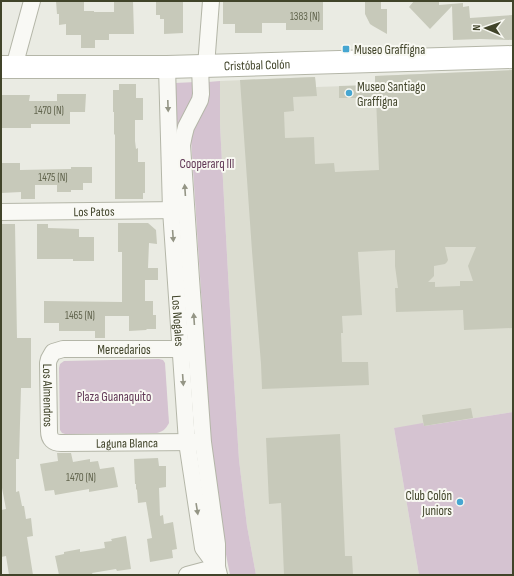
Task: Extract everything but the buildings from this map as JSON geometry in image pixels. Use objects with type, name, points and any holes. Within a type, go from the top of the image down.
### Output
[{"type":"street","points":[[8,67],[32,1]]},
{"type":"street","name":"Los Nogales","points":[[211,1],[200,100],[186,128],[182,145],[187,210],[187,442],[202,548],[218,571]]},
{"type":"street","name":"Cristóbal Colón","points":[[8,67],[167,67],[513,57]]},
{"type":"street","name":"Los Nogales","points":[[167,67],[171,210],[188,349],[218,544],[218,571]]},
{"type":"street","name":"Los Patos","points":[[1,212],[187,210]]},
{"type":"street","name":"Mercedarios","points":[[53,352],[63,349],[188,349]]},
{"type":"street","name":"Los Almendros","points":[[51,440],[49,432],[48,363],[53,352]]},
{"type":"street","name":"Laguna Blanca","points":[[51,440],[57,443],[203,442]]},
{"type":"street","points":[[187,575],[218,571]]},
{"type":"shaded area","points":[[513,70],[513,412],[424,426],[394,428],[419,575],[256,575],[247,526],[239,460],[220,125],[220,81],[315,77],[316,87],[375,85],[375,76]]},
{"type":"green space","name":"Cooperarq III","points":[[220,81],[220,125],[239,460],[247,526],[256,575],[230,575],[223,539],[213,466],[210,429],[191,139],[192,130],[208,82]]},
{"type":"green space","name":"Cooperarq III","points":[[196,82],[178,199],[175,83]]},
{"type":"green space","name":"Plaza Guanaquito","points":[[163,360],[165,363],[169,423],[164,430],[157,433],[62,433],[60,430],[60,364],[64,361]]},
{"type":"green space","name":"Club Colón Juniors","points":[[513,412],[513,575],[419,575],[394,428],[423,423],[424,426]]},
{"type":"place","name":"Museo Graffigna","points":[[346,49]]},
{"type":"place","name":"Museo Santiago Graffigna","points":[[349,93]]},
{"type":"place","name":"Club Colón Juniors","points":[[460,502]]}]
